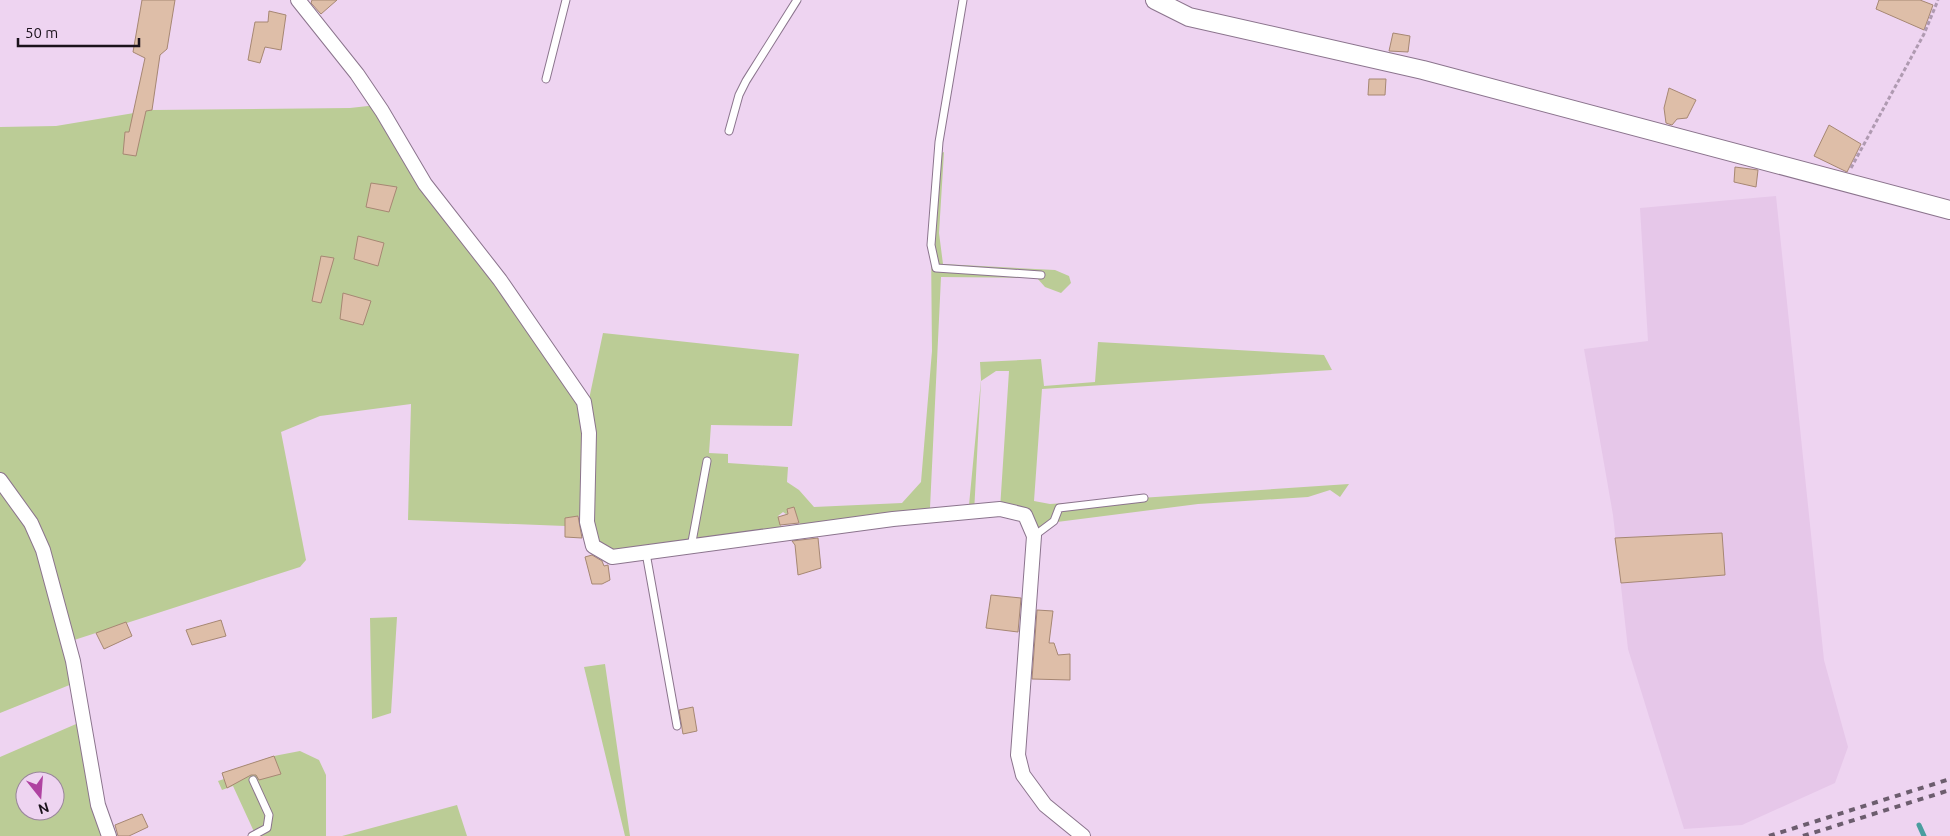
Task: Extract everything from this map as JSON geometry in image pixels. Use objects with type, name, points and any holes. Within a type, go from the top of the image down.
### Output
[{"type":"street","points":[[298,0],[356,74],[382,111],[425,184],[500,280],[584,402],[588,433],[587,522],[593,546],[612,557],[691,548],[893,519],[1000,509],[1025,514],[1034,536],[1018,755],[1023,775],[1045,805],[1083,836]]},
{"type":"street","points":[[1155,0],[1189,17],[1423,70],[1950,210]]},
{"type":"street","points":[[0,480],[31,523],[43,550],[73,661],[98,805],[109,836]]},
{"type":"lane","points":[[546,79],[566,0]]},
{"type":"lane","points":[[729,131],[739,95],[746,81],[797,0]]},
{"type":"lane","points":[[962,0],[939,142],[931,245],[936,268],[1041,275]]},
{"type":"lane","points":[[691,548],[707,461]]},
{"type":"lane","points":[[1034,536],[1054,521],[1059,508],[1144,498]]},
{"type":"lane","points":[[646,553],[677,726]]},
{"type":"lane","points":[[252,836],[267,828],[268,815],[253,780]]},
{"type":"path","points":[[1844,181],[1924,34],[1938,0]]},
{"type":"shaded area","points":[[1776,196],[1824,660],[1848,747],[1835,783],[1742,825],[1684,829],[1628,649],[1613,515],[1584,349],[1648,341],[1640,208]]},
{"type":"green space","points":[[377,105],[588,404],[603,333],[799,354],[792,426],[711,425],[709,453],[728,454],[728,463],[788,467],[787,482],[799,490],[814,507],[902,503],[921,482],[932,351],[931,245],[939,154],[944,152],[939,233],[943,264],[1055,270],[1069,276],[1071,283],[1061,293],[1045,287],[1037,278],[941,277],[930,508],[957,514],[969,505],[981,380],[980,362],[1041,359],[1044,386],[1095,382],[1098,342],[1324,355],[1332,370],[1042,389],[1034,501],[1050,504],[1349,484],[1340,497],[1330,490],[1308,497],[1198,504],[1057,522],[1034,536],[1025,515],[1000,509],[1009,371],[996,371],[981,381],[974,513],[612,557],[593,546],[587,515],[566,518],[565,526],[408,520],[411,404],[320,416],[281,432],[306,560],[300,567],[68,642],[77,682],[0,713],[0,127],[56,126],[152,110],[350,108]],"holes":[[[795,511],[800,525],[782,530],[778,516],[783,512],[786,514]]]},
{"type":"green space","points":[[397,617],[391,713],[372,719],[370,618]]},
{"type":"green space","points":[[605,664],[630,836],[625,836],[584,667]]},
{"type":"green space","points":[[83,721],[109,836],[0,836],[0,757]]},
{"type":"green space","points":[[300,751],[319,760],[326,775],[326,836],[256,836],[233,786],[222,790],[218,781],[224,779],[222,773],[274,756]]},
{"type":"green space","points":[[457,805],[467,836],[342,836]]},
{"type":"building","points":[[142,0],[175,0],[167,49],[160,55],[152,110],[146,111],[136,156],[123,154],[125,132],[129,132],[145,58],[133,52]]},
{"type":"building","points":[[312,0],[337,0],[321,14],[311,3]]},
{"type":"building","points":[[1879,0],[1920,0],[1933,5],[1924,30],[1876,9]]},
{"type":"building","points":[[269,11],[286,15],[281,50],[265,47],[260,63],[248,60],[255,22],[268,22]]},
{"type":"building","points":[[1393,33],[1410,36],[1408,52],[1389,51]]},
{"type":"building","points":[[1369,79],[1386,79],[1385,95],[1368,95]]},
{"type":"building","points":[[1669,88],[1696,100],[1687,118],[1677,119],[1672,125],[1666,123],[1664,108]]},
{"type":"building","points":[[1829,125],[1861,144],[1847,172],[1814,156]]},
{"type":"building","points":[[1735,167],[1758,170],[1756,187],[1734,182]]},
{"type":"building","points":[[371,183],[397,187],[389,212],[366,207]]},
{"type":"building","points":[[358,236],[384,243],[378,266],[354,259]]},
{"type":"building","points":[[321,256],[334,258],[321,303],[312,301]]},
{"type":"building","points":[[343,293],[371,301],[363,325],[340,319]]},
{"type":"building","points":[[794,507],[799,523],[780,525],[778,517],[788,514],[787,509]]},
{"type":"building","points":[[578,516],[582,538],[565,537],[565,518]]},
{"type":"building","points":[[1722,533],[1725,575],[1621,583],[1615,538]]},
{"type":"building","points":[[818,538],[821,568],[798,575],[795,545],[792,541]]},
{"type":"building","points":[[592,555],[602,561],[604,566],[608,565],[610,580],[602,584],[592,584],[585,557]]},
{"type":"building","points":[[991,595],[1021,598],[1018,632],[986,628]]},
{"type":"building","points":[[1037,610],[1053,611],[1049,643],[1054,643],[1058,655],[1070,654],[1070,680],[1032,679]]},
{"type":"building","points":[[221,620],[226,636],[192,645],[186,630]]},
{"type":"building","points":[[126,622],[132,636],[104,649],[96,633]]},
{"type":"building","points":[[693,707],[697,731],[683,734],[679,710]]},
{"type":"building","points":[[274,756],[281,774],[259,780],[256,775],[251,775],[227,788],[222,773]]},
{"type":"building","points":[[142,814],[148,827],[129,836],[118,836],[115,825]]},
{"type":"waterway","points":[[1919,825],[1924,836]]},
{"type":"railway","points":[[1769,836],[1950,779]]},
{"type":"railway","points":[[1803,836],[1950,790]]}]
